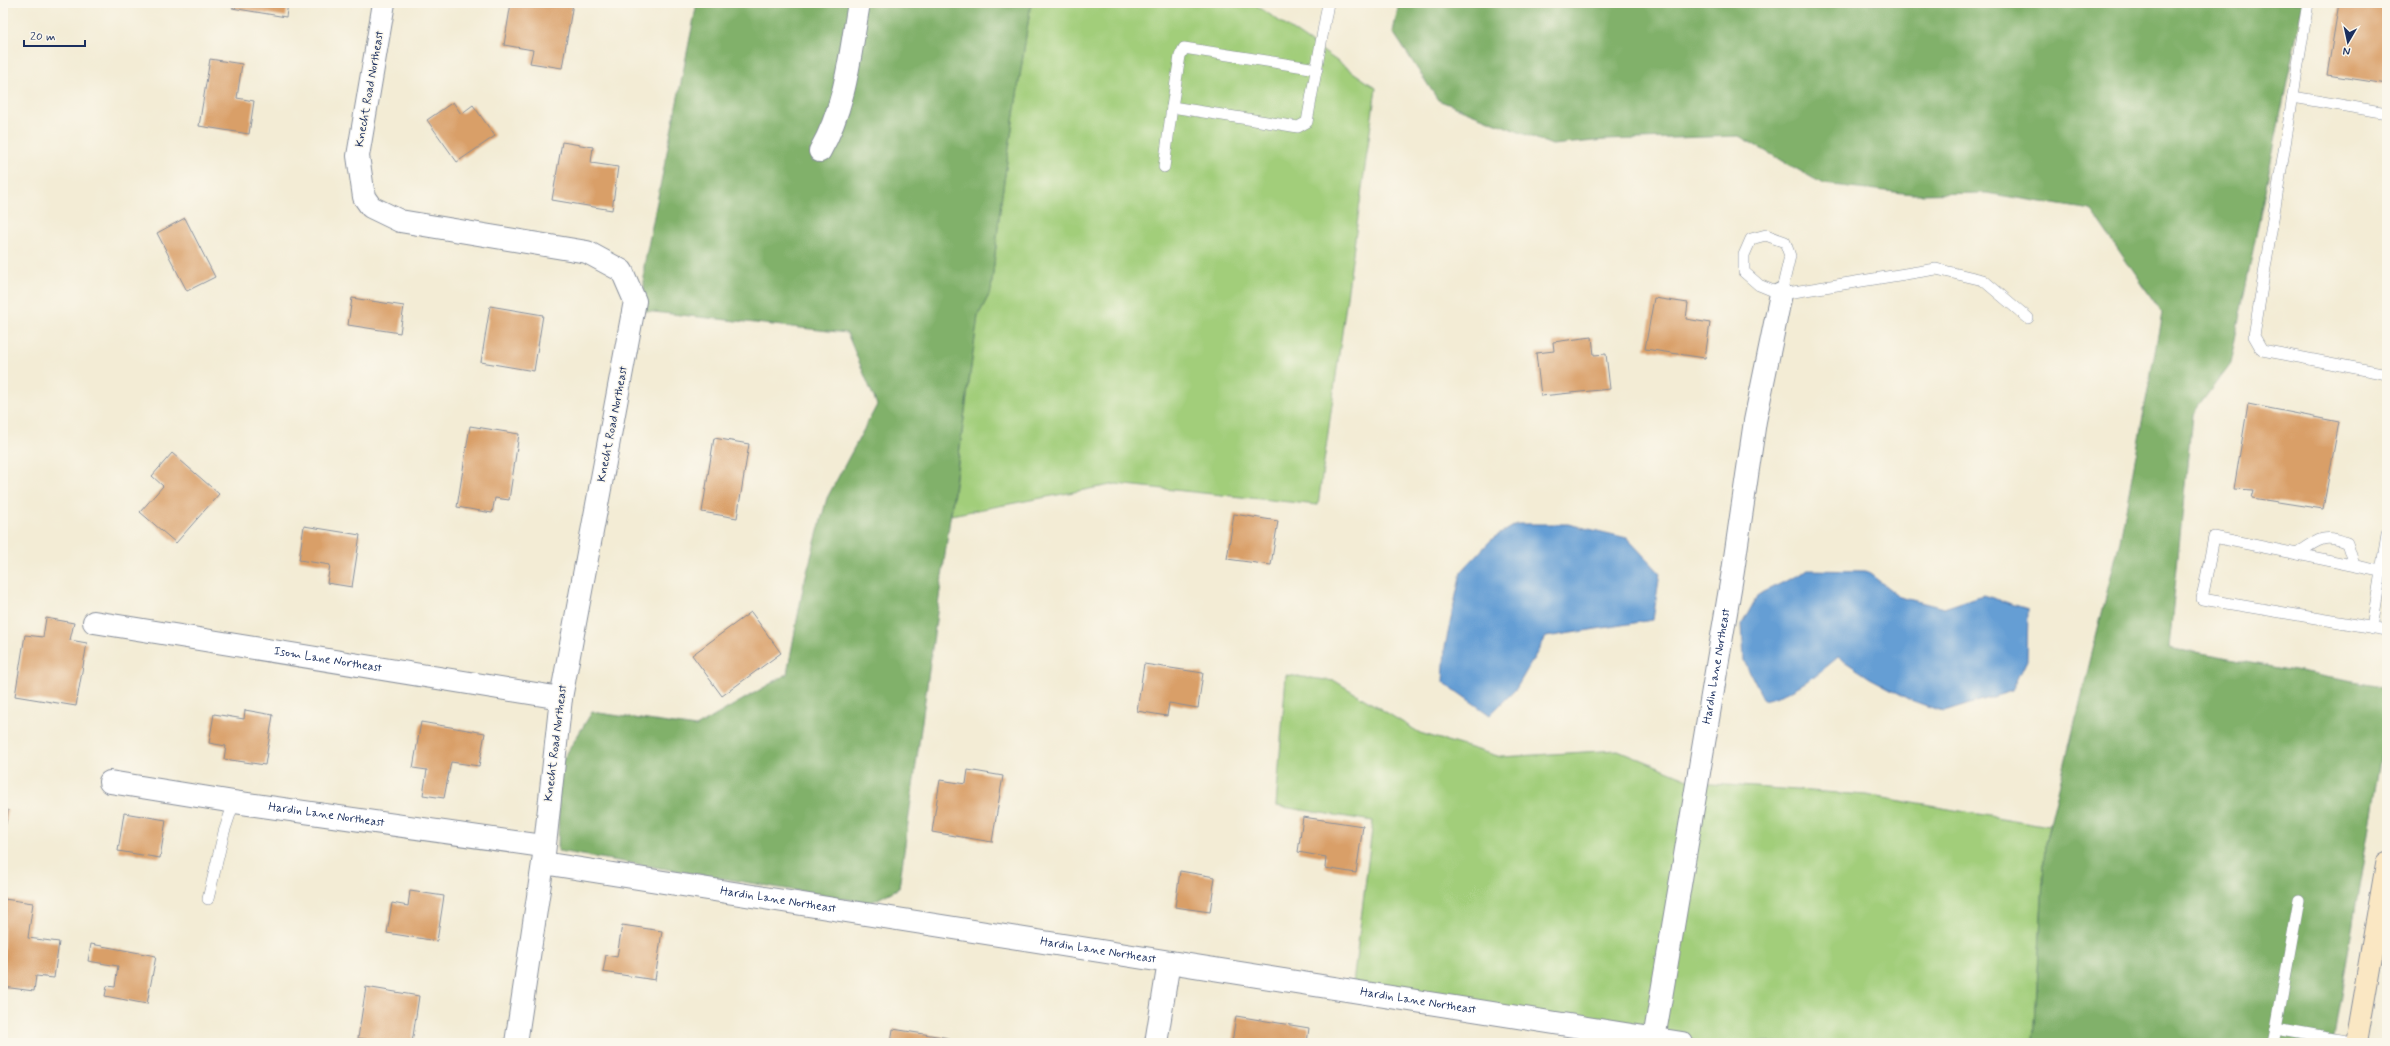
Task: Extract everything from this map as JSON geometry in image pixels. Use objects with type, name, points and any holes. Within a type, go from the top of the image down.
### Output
[{"type":"main road","points":[[2356,1043],[2387,864]]},
{"type":"street","name":"Knecht Road Northeast","points":[[384,3],[358,156],[364,197],[371,207],[400,220],[587,252],[622,271],[636,301],[561,698],[543,855],[516,1043]]},
{"type":"street","points":[[820,151],[831,131],[839,109],[859,3]]},
{"type":"street","name":"Hardin Lane Northeast","points":[[1654,1039],[1733,571],[1755,421],[1781,294]]},
{"type":"street","name":"Isom Lane Northeast","points":[[94,622],[561,698]]},
{"type":"street","name":"Hardin Lane Northeast","points":[[110,782],[1169,962],[1682,1043]]},
{"type":"street","points":[[1156,1043],[1169,962]]},
{"type":"lane","points":[[1172,106],[1298,127],[1307,122],[1328,3]]},
{"type":"lane","points":[[2308,3],[2254,336],[2262,350],[2387,374]]},
{"type":"lane","points":[[1164,167],[1180,56],[1184,48],[1317,69]]},
{"type":"lane","points":[[2293,97],[2387,113]]},
{"type":"lane","points":[[1781,294],[1787,276],[1790,256],[1785,242],[1766,235],[1751,239],[1744,255],[1744,272],[1759,285],[1781,294],[1936,269],[1983,280],[2028,318]]},
{"type":"lane","points":[[2372,628],[2387,534]]},
{"type":"lane","points":[[2380,571],[2214,537],[2202,599],[2387,630]]},
{"type":"lane","points":[[2297,554],[2325,537],[2337,538],[2347,543],[2354,565]]},
{"type":"lane","points":[[208,899],[224,832],[234,802]]},
{"type":"lane","points":[[2273,1043],[2299,900]]},
{"type":"lane","points":[[2276,1029],[2356,1043]]},
{"type":"green space","points":[[697,3],[1031,3],[1001,201],[991,291],[978,316],[899,888],[870,903],[558,851],[559,766],[592,712],[696,727],[787,674],[804,583],[827,498],[877,405],[847,333],[644,311],[644,266]]},
{"type":"green space","points":[[1031,3],[1253,3],[1376,88],[1318,505],[1116,484],[951,515],[978,316],[991,291],[1001,201]]},
{"type":"green space","points":[[1399,3],[2303,3],[2230,364],[2192,415],[2169,648],[2387,688],[2387,718],[2333,1043],[2034,1043],[2045,844],[2121,536],[2162,313],[2091,210],[1986,193],[1912,194],[1823,184],[1739,136],[1605,140],[1552,145],[1438,100],[1393,32]]},
{"type":"green space","points":[[1286,675],[1335,681],[1420,733],[1501,757],[1618,750],[1698,783],[1866,795],[2049,826],[2045,844],[2034,1043],[1647,1043],[1352,992],[1373,821],[1276,806]]},
{"type":"water","points":[[1517,524],[1568,524],[1627,538],[1660,573],[1653,620],[1546,637],[1516,689],[1490,715],[1443,682],[1445,647],[1461,572],[1493,538]]},
{"type":"water","points":[[1808,570],[1866,571],[1900,597],[1944,608],[1983,595],[2028,609],[2027,660],[2012,691],[1944,712],[1913,701],[1870,678],[1838,657],[1821,671],[1794,689],[1764,700],[1744,661],[1742,624],[1758,595]]},
{"type":"building","points":[[233,3],[288,3],[286,17],[232,8]]},
{"type":"building","points":[[511,3],[573,3],[562,68],[530,63],[533,50],[504,45]]},
{"type":"building","points":[[2339,3],[2387,3],[2387,84],[2327,75]]},
{"type":"building","points":[[210,59],[242,64],[237,98],[254,101],[249,134],[199,126]]},
{"type":"building","points":[[453,102],[461,114],[473,105],[495,136],[457,162],[427,120]]},
{"type":"building","points":[[562,142],[593,147],[591,163],[618,167],[612,210],[552,200]]},
{"type":"building","points":[[185,218],[215,277],[187,291],[157,233]]},
{"type":"building","points":[[352,298],[404,306],[400,333],[348,325]]},
{"type":"building","points":[[1654,298],[1688,303],[1686,319],[1710,323],[1705,358],[1645,349]]},
{"type":"building","points":[[490,306],[543,315],[534,371],[481,362]]},
{"type":"building","points":[[1592,337],[1594,355],[1606,354],[1610,389],[1541,396],[1536,353],[1554,351],[1553,342]]},
{"type":"building","points":[[2248,404],[2339,422],[2323,509],[2252,498],[2254,490],[2234,489]]},
{"type":"building","points":[[470,426],[519,434],[509,500],[495,498],[492,513],[457,507]]},
{"type":"building","points":[[714,438],[749,444],[737,518],[702,512]]},
{"type":"building","points":[[172,453],[219,494],[176,543],[140,512],[163,486],[152,476]]},
{"type":"building","points":[[1234,514],[1278,521],[1271,565],[1227,559]]},
{"type":"building","points":[[304,526],[360,535],[352,587],[327,583],[330,565],[299,560]]},
{"type":"building","points":[[751,612],[781,653],[722,696],[692,655]]},
{"type":"building","points":[[46,618],[74,623],[70,640],[87,643],[76,706],[15,696],[25,635],[43,637]]},
{"type":"building","points":[[1144,664],[1203,673],[1198,708],[1169,703],[1167,716],[1137,711]]},
{"type":"building","points":[[245,710],[273,715],[265,765],[224,759],[226,746],[209,743],[214,714],[244,719]]},
{"type":"building","points":[[421,722],[485,733],[479,766],[451,762],[444,798],[423,795],[427,770],[413,768]]},
{"type":"building","points":[[968,770],[1003,776],[992,842],[932,832],[940,780],[966,784]]},
{"type":"building","points":[[3,809],[8,810],[4,834],[3,834]]},
{"type":"building","points":[[124,813],[166,820],[160,858],[118,851]]},
{"type":"building","points":[[1303,817],[1363,826],[1356,873],[1325,868],[1326,857],[1298,852]]},
{"type":"building","points":[[1180,871],[1215,877],[1210,912],[1175,907]]},
{"type":"building","points":[[410,891],[444,896],[437,941],[387,933],[392,903],[408,906]]},
{"type":"building","points":[[4,899],[33,903],[28,938],[59,942],[54,978],[36,976],[34,991],[3,987]]},
{"type":"building","points":[[622,925],[662,931],[655,980],[603,972],[606,955],[617,957]]},
{"type":"building","points":[[91,944],[156,956],[147,1004],[105,996],[107,986],[115,987],[118,966],[88,961]]},
{"type":"building","points":[[366,987],[419,996],[412,1043],[376,1043],[376,1041],[358,1038]]},
{"type":"building","points":[[1236,1016],[1309,1028],[1307,1043],[1232,1043]]},
{"type":"building","points":[[893,1029],[949,1038],[948,1043],[891,1043]]}]
